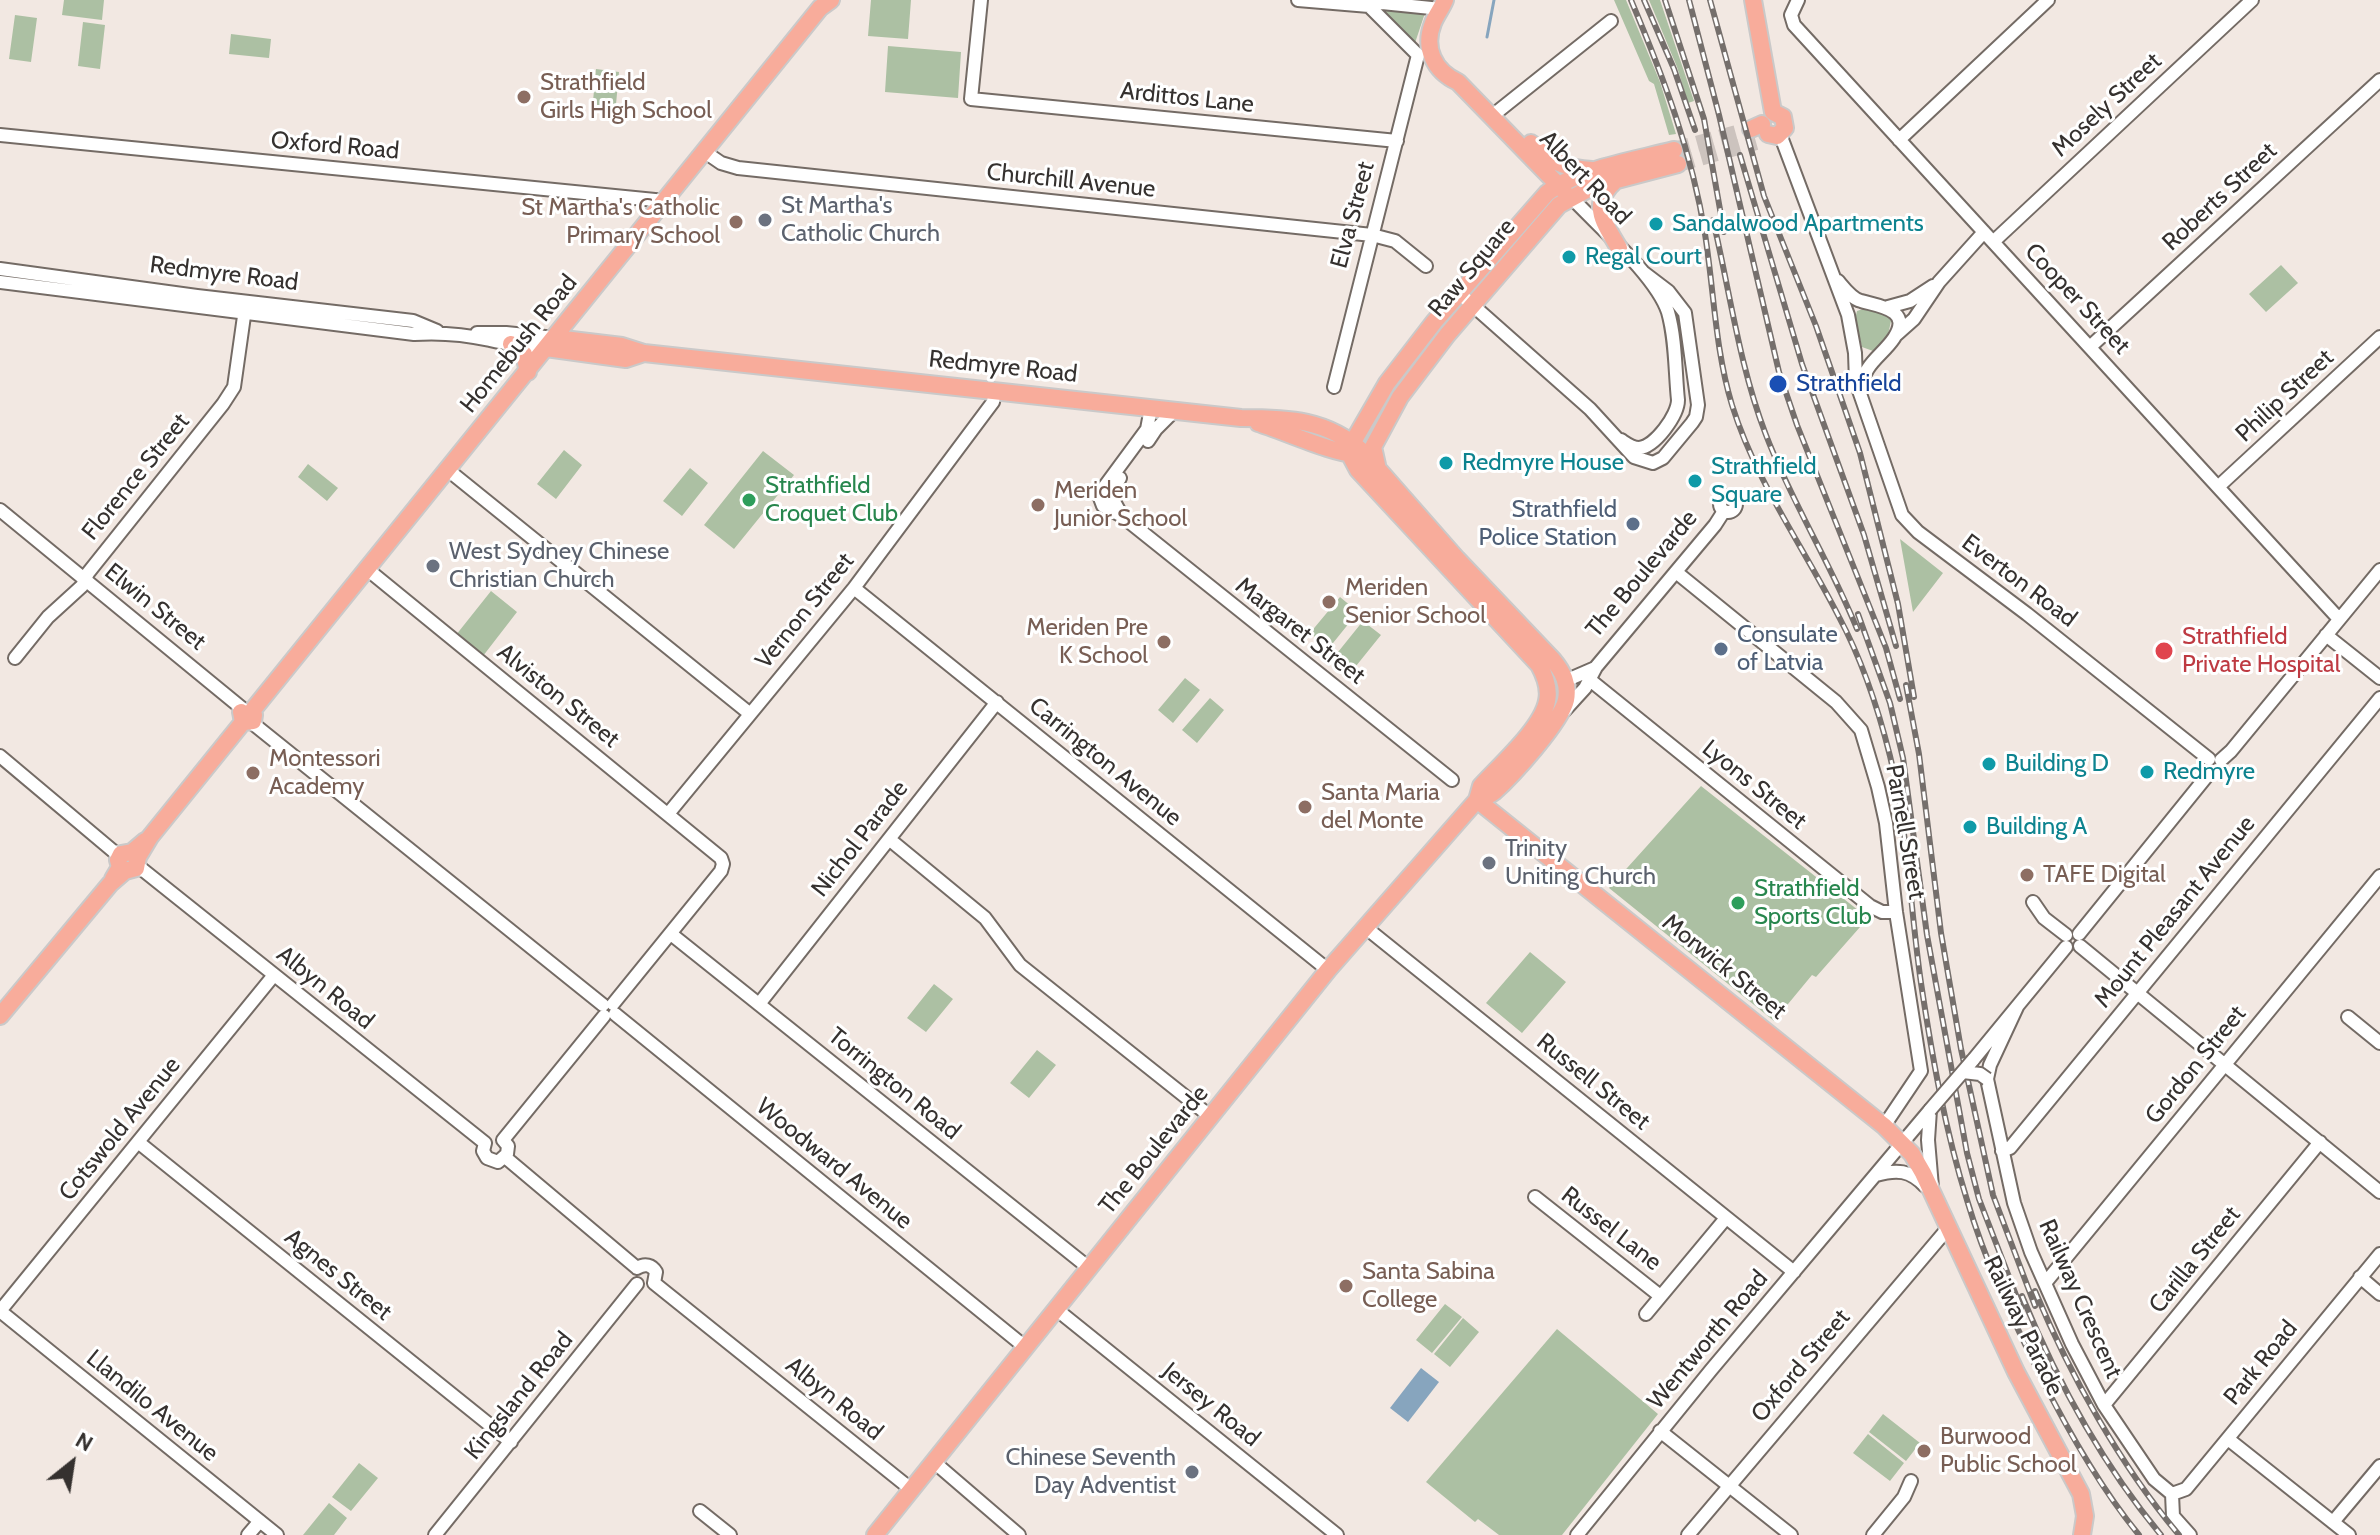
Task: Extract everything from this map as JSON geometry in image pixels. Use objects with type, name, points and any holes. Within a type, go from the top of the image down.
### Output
[{"type":"main road","points":[[1753,0],[1765,129]]},
{"type":"main road","name":"Homebush Road","points":[[1,1014],[150,837],[825,2]]},
{"type":"main road","points":[[1443,4],[1434,19],[1428,43],[1433,60],[1492,116]]},
{"type":"main road","points":[[1443,4],[1437,43],[1441,54],[1455,71],[1458,82]]},
{"type":"main road","points":[[1418,55],[1441,69]]},
{"type":"main road","name":"Albert Road","points":[[1492,116],[1571,197]]},
{"type":"main road","points":[[1505,130],[1527,139],[1545,157],[1560,165],[1599,171]]},
{"type":"main road","name":"Raw Square","points":[[1676,157],[1590,188],[1555,208],[1473,305],[1359,453],[1408,354],[1544,196],[1557,184],[1599,171],[1676,157]]},
{"type":"main road","points":[[1616,180],[1602,193],[1599,205],[1619,248]]},
{"type":"main road","points":[[586,299],[582,323],[594,342]]},
{"type":"main road","name":"Redmyre Road","points":[[550,343],[594,342],[644,353],[1320,424],[1359,453],[1539,665],[1547,681],[1548,697]]},
{"type":"main road","name":"Redmyre Road","points":[[550,343],[626,359],[644,353]]},
{"type":"main road","points":[[511,344],[524,354],[528,372]]},
{"type":"main road","points":[[1241,418],[1332,450],[1359,453],[1562,671],[1565,703],[1560,715]]},
{"type":"main road","points":[[1535,725],[1546,716],[1556,688],[1565,681]]},
{"type":"main road","name":"The Boulevarde","points":[[875,1535],[1328,970],[1477,800],[1481,786],[1535,725],[1548,697]]},
{"type":"main road","name":"The Boulevarde","points":[[1477,800],[1492,794],[1560,715]]},
{"type":"main road","name":"Morwick Street","points":[[1477,800],[1902,1143]]},
{"type":"main road","name":"Railway Parade","points":[[1902,1143],[1918,1163],[2016,1372],[2081,1494],[2085,1516],[2081,1535]]},
{"type":"street","name":"Ardittos Lane","points":[[981,0],[971,99],[1397,141]]},
{"type":"street","points":[[1298,0],[1369,6],[1382,3],[1443,4]]},
{"type":"street","points":[[1899,140],[2048,0]]},
{"type":"street","name":"Mosely Street","points":[[1888,307],[1910,301],[1939,282],[2252,0]]},
{"type":"street","name":"Cooper Street","points":[[1796,4],[1791,15],[1794,25],[2339,619]]},
{"type":"street","points":[[1369,6],[1418,55]]},
{"type":"street","points":[[1492,116],[1611,21]]},
{"type":"street","name":"Elva Street","points":[[1334,387],[1418,55]]},
{"type":"street","name":"Roberts Street","points":[[2091,346],[2380,80]]},
{"type":"street","points":[[1765,129],[1829,265],[1848,315],[1855,353],[1865,359],[1874,358]]},
{"type":"street","name":"Oxford Road","points":[[0,135],[665,201]]},
{"type":"street","name":"Churchill Avenue","points":[[705,152],[721,163],[738,168],[1372,235],[1395,241],[1426,266]]},
{"type":"street","name":"Albert Road","points":[[1571,197],[1643,272],[1668,291],[1685,313],[1698,405]]},
{"type":"street","points":[[1829,265],[1840,284],[1860,301],[1888,307],[1897,317],[1899,327],[1896,335],[1874,358],[1862,379],[1861,396]]},
{"type":"street","name":"Redmyre Road","points":[[0,269],[414,334],[506,333],[550,343]]},
{"type":"street","name":"Albert Road","points":[[1643,272],[1661,297],[1668,314],[1678,407]]},
{"type":"street","name":"Redmyre Road","points":[[0,282],[245,308]]},
{"type":"street","name":"Mosely Street","points":[[1896,335],[1914,319],[1939,282]]},
{"type":"street","points":[[1459,293],[1640,461],[1658,461],[1696,417],[1698,405],[1678,407],[1673,418],[1650,444],[1638,448],[1618,438]]},
{"type":"street","points":[[1848,315],[1853,305],[1860,301]]},
{"type":"street","name":"Florence Street","points":[[15,658],[48,617],[82,586],[234,387],[245,308]]},
{"type":"street","name":"Redmyre Road","points":[[470,334],[511,344],[550,343]]},
{"type":"street","name":"Philip Street","points":[[2219,486],[2380,337]]},
{"type":"street","name":"Everton Road","points":[[1855,353],[1856,382],[1898,507],[1909,524],[2214,763]]},
{"type":"street","name":"Vernon Street","points":[[668,814],[854,588],[993,402],[995,391]]},
{"type":"street","points":[[1122,516],[1111,500],[1111,491],[1156,429],[1162,409]]},
{"type":"street","name":"Margaret Street","points":[[1162,409],[1101,493],[1103,506],[1122,516],[1452,780]]},
{"type":"street","points":[[448,470],[749,713]]},
{"type":"street","name":"Elwin Street","points":[[0,510],[247,716]]},
{"type":"street","name":"The Boulevarde","points":[[1560,715],[1724,511]]},
{"type":"street","name":"Alviston Street","points":[[367,569],[721,858],[721,871],[671,934]]},
{"type":"street","name":"Wentworth Road","points":[[1577,1535],[1660,1431],[2073,940],[2214,763],[2231,751],[2380,570]]},
{"type":"street","name":"Parnell Street","points":[[1676,572],[1836,702],[1861,730],[1886,823],[1896,912],[1921,1071],[1884,1126]]},
{"type":"street","name":"Carrington Avenue","points":[[854,588],[1328,970]]},
{"type":"street","points":[[2326,635],[2380,678]]},
{"type":"street","name":"The Boulevarde","points":[[1565,681],[1596,667]]},
{"type":"street","name":"Lyons Street","points":[[1590,680],[1870,906],[1882,912],[1896,912]]},
{"type":"street","name":"Mount Pleasant Avenue","points":[[2002,1151],[2010,1148],[2380,698]]},
{"type":"street","name":"Nichol Parade","points":[[759,1004],[997,702]]},
{"type":"street","name":"Woodward Avenue","points":[[247,716],[1025,1347]]},
{"type":"street","name":"Albyn Road","points":[[0,756],[485,1143]]},
{"type":"street","points":[[889,839],[985,918],[1020,965],[1211,1117]]},
{"type":"street","name":"Gordon Street","points":[[2046,1282],[2380,876]]},
{"type":"street","points":[[2033,902],[2044,918],[2380,1192]]},
{"type":"street","name":"Russell Street","points":[[1365,927],[1794,1272]]},
{"type":"street","points":[[503,1140],[671,934]]},
{"type":"street","name":"Torrington Road","points":[[671,934],[1089,1268]]},
{"type":"street","name":"Cotswold Avenue","points":[[0,1311],[274,975]]},
{"type":"street","points":[[1963,1072],[1980,1074],[1987,1079],[1990,1065],[2017,1007]]},
{"type":"street","points":[[2348,1017],[2380,1043]]},
{"type":"street","name":"Railway Crescent","points":[[1987,1079],[2014,1203],[2031,1252],[2072,1344],[2104,1405],[2154,1479],[2172,1494],[2173,1516],[2190,1535]]},
{"type":"street","points":[[1930,1110],[1928,1140],[1933,1195]]},
{"type":"street","points":[[494,1137],[503,1140],[508,1146],[505,1157],[498,1162],[490,1161],[484,1155],[485,1143],[494,1137]]},
{"type":"street","name":"Agnes Street","points":[[138,1142],[511,1442]]},
{"type":"street","name":"Carilla Street","points":[[2104,1405],[2320,1142]]},
{"type":"street","points":[[505,1157],[513,1167],[637,1268]]},
{"type":"street","points":[[1876,1175],[1906,1171],[1917,1177],[1933,1195]]},
{"type":"street","name":"Russel Lane","points":[[1535,1197],[1659,1295]]},
{"type":"street","name":"Russel Lane","points":[[1646,1314],[1726,1218]]},
{"type":"street","name":"Oxford Street","points":[[1688,1535],[1949,1227]]},
{"type":"street","name":"Park Road","points":[[2172,1494],[2186,1489],[2380,1254]]},
{"type":"street","points":[[651,1266],[656,1272],[654,1283],[648,1287],[637,1284],[634,1274],[637,1268],[651,1266]]},
{"type":"street","points":[[2360,1277],[2380,1294]]},
{"type":"street","name":"Albyn Road","points":[[654,1283],[912,1490]]},
{"type":"street","name":"Kingsland Road","points":[[435,1535],[637,1284]]},
{"type":"street","name":"Jersey Road","points":[[1056,1309],[1337,1535]]},
{"type":"street","name":"Llandilo Avenue","points":[[0,1311],[277,1535]]},
{"type":"street","points":[[1660,1431],[1791,1535]]},
{"type":"street","points":[[2228,1439],[2349,1535]]},
{"type":"street","points":[[934,1462],[1019,1535]]},
{"type":"street","points":[[2333,1522],[2380,1466]]},
{"type":"street","points":[[1873,1535],[1904,1497],[1911,1481]]},
{"type":"street","points":[[700,1511],[730,1535]]},
{"type":"street","points":[[248,1535],[260,1521]]},
{"type":"green space","points":[[64,0],[104,0],[102,20],[62,15]]},
{"type":"green space","points":[[871,0],[911,0],[908,39],[868,36]]},
{"type":"green space","points":[[1614,0],[1626,0],[1660,82],[1676,134],[1669,135],[1654,84],[1649,81]]},
{"type":"green space","points":[[1649,0],[1660,0],[1694,101],[1688,103],[1677,67]]},
{"type":"green space","points":[[1383,10],[1425,13],[1415,43]]},
{"type":"green space","points":[[15,15],[37,18],[31,62],[9,59]]},
{"type":"green space","points":[[83,22],[105,25],[100,69],[78,66]]},
{"type":"green space","points":[[231,34],[271,39],[269,58],[229,54]]},
{"type":"green space","points":[[888,46],[961,52],[958,98],[885,92]]},
{"type":"green space","points":[[596,69],[619,72],[615,115],[592,112]]},
{"type":"green space","points":[[2281,265],[2298,283],[2266,312],[2249,294]]},
{"type":"green space","points":[[1866,308],[1885,313],[1891,321],[1888,335],[1873,351],[1862,347],[1855,319],[1857,311]]},
{"type":"green space","points":[[564,450],[582,465],[556,499],[537,484]]},
{"type":"green space","name":"Strathfield Croquet Club","points":[[763,451],[794,475],[734,549],[704,525]]},
{"type":"green space","points":[[308,464],[338,488],[327,501],[298,477]]},
{"type":"green space","points":[[690,468],[708,483],[682,516],[663,501]]},
{"type":"green space","points":[[1900,539],[1943,573],[1913,612]]},
{"type":"green space","points":[[491,591],[517,612],[483,656],[456,635]]},
{"type":"green space","points":[[1340,597],[1358,612],[1329,648],[1310,633]]},
{"type":"green space","points":[[1363,621],[1381,635],[1352,671],[1334,657]]},
{"type":"green space","points":[[1185,678],[1200,690],[1173,723],[1158,710]]},
{"type":"green space","points":[[1210,698],[1224,710],[1197,743],[1182,730]]},
{"type":"green space","name":"Strathfield Sports Club","points":[[1701,786],[1868,918],[1816,977],[1812,975],[1774,1021],[1609,888]]},
{"type":"green space","points":[[1530,952],[1566,982],[1522,1033],[1486,1003]]},
{"type":"green space","points":[[934,984],[953,999],[926,1032],[907,1018]]},
{"type":"green space","points":[[1037,1050],[1056,1065],[1029,1098],[1010,1083]]},
{"type":"green space","points":[[1445,1304],[1462,1317],[1432,1353],[1416,1340]]},
{"type":"green space","points":[[1463,1318],[1479,1332],[1450,1367],[1434,1354]]},
{"type":"green space","points":[[1557,1329],[1658,1414],[1562,1535],[1499,1535],[1478,1519],[1475,1522],[1426,1482]]},
{"type":"green space","points":[[1883,1414],[1920,1443],[1906,1461],[1869,1432]]},
{"type":"green space","points":[[1868,1434],[1904,1463],[1890,1481],[1853,1453]]},
{"type":"green space","points":[[359,1463],[378,1478],[351,1511],[332,1497]]},
{"type":"green space","points":[[329,1503],[347,1518],[334,1535],[303,1535]]},
{"type":"water","points":[[1421,1368],[1439,1382],[1408,1422],[1390,1408]]},
{"type":"waterway","points":[[1487,37],[1494,0]]},
{"type":"tunnel","points":[[1674,150],[1751,129]]},
{"type":"tunnel","points":[[1678,164],[1756,142]]},
{"type":"railway","points":[[1631,0],[1665,86],[1692,174],[1705,234],[1722,363],[1732,405],[1767,487],[1855,650],[1885,738],[1901,812],[1921,983],[1935,1065],[1952,1147],[1974,1223],[2019,1332],[2051,1396],[2097,1478],[2139,1535]]},
{"type":"railway","points":[[1644,0],[1674,69],[1695,130]]},
{"type":"railway","points":[[1665,0],[1704,119],[1724,232]]},
{"type":"railway","points":[[1689,0],[1779,372],[1886,648],[1900,699]]},
{"type":"railway","points":[[1710,0],[1764,196],[1816,326],[1860,453],[1898,604],[1914,697]]},
{"type":"railway","points":[[1740,155],[1802,364],[1864,535],[1896,646]]},
{"type":"railway","points":[[1713,220],[1742,355],[1766,435],[1857,629]]},
{"type":"railway","points":[[1858,614],[1890,703],[1903,758],[1927,935],[1967,1153],[1979,1199],[2021,1308]]},
{"type":"railway","points":[[1906,685],[1919,754],[1941,933],[1961,1049],[1993,1195],[2035,1306]]},
{"type":"railway","points":[[2035,1291],[2064,1355],[2098,1418],[2157,1508],[2179,1535]]},
{"type":"railway","points":[[2022,1296],[2082,1421],[2119,1480],[2161,1535]]},
{"type":"place","name":"Strathfield Girls High School","points":[[524,97]]},
{"type":"place","name":"St Martha's Catholic Church","points":[[765,220]]},
{"type":"place","name":"St Martha's Catholic Primary School","points":[[736,222]]},
{"type":"place","name":"Sandalwood Apartments","points":[[1656,224]]},
{"type":"place","name":"Regal Court","points":[[1569,257]]},
{"type":"place","name":"Strathfield","points":[[1778,384]]},
{"type":"place","name":"Redmyre House","points":[[1446,463]]},
{"type":"place","name":"Strathfield Square","points":[[1695,481]]},
{"type":"place","name":"Strathfield Croquet Club","points":[[749,500]]},
{"type":"place","name":"Meriden Junior School","points":[[1038,505]]},
{"type":"place","name":"Strathfield Police Station","points":[[1633,524]]},
{"type":"place","name":"West Sydney Chinese Christian Church","points":[[433,566]]},
{"type":"place","name":"Meriden Senior School","points":[[1329,602]]},
{"type":"place","name":"Meriden Pre K School","points":[[1164,642]]},
{"type":"place","name":"Consulate of Latvia","points":[[1721,649]]},
{"type":"place","name":"Strathfield Private Hospital","points":[[2164,651]]},
{"type":"place","name":"Building D","points":[[1989,764]]},
{"type":"place","name":"Redmyre","points":[[2147,772]]},
{"type":"place","name":"Montessori Academy","points":[[253,773]]},
{"type":"place","name":"Santa Maria del Monte","points":[[1305,807]]},
{"type":"place","name":"Building A","points":[[1970,827]]},
{"type":"place","name":"Trinity Uniting Church","points":[[1489,863]]},
{"type":"place","name":"TAFE Digital","points":[[2027,875]]},
{"type":"place","name":"Strathfield Sports Club","points":[[1738,903]]},
{"type":"place","name":"Santa Sabina College","points":[[1346,1286]]},
{"type":"place","name":"Burwood Public School","points":[[1924,1451]]},
{"type":"place","name":"Chinese Seventh Day Adventist","points":[[1192,1472]]}]
